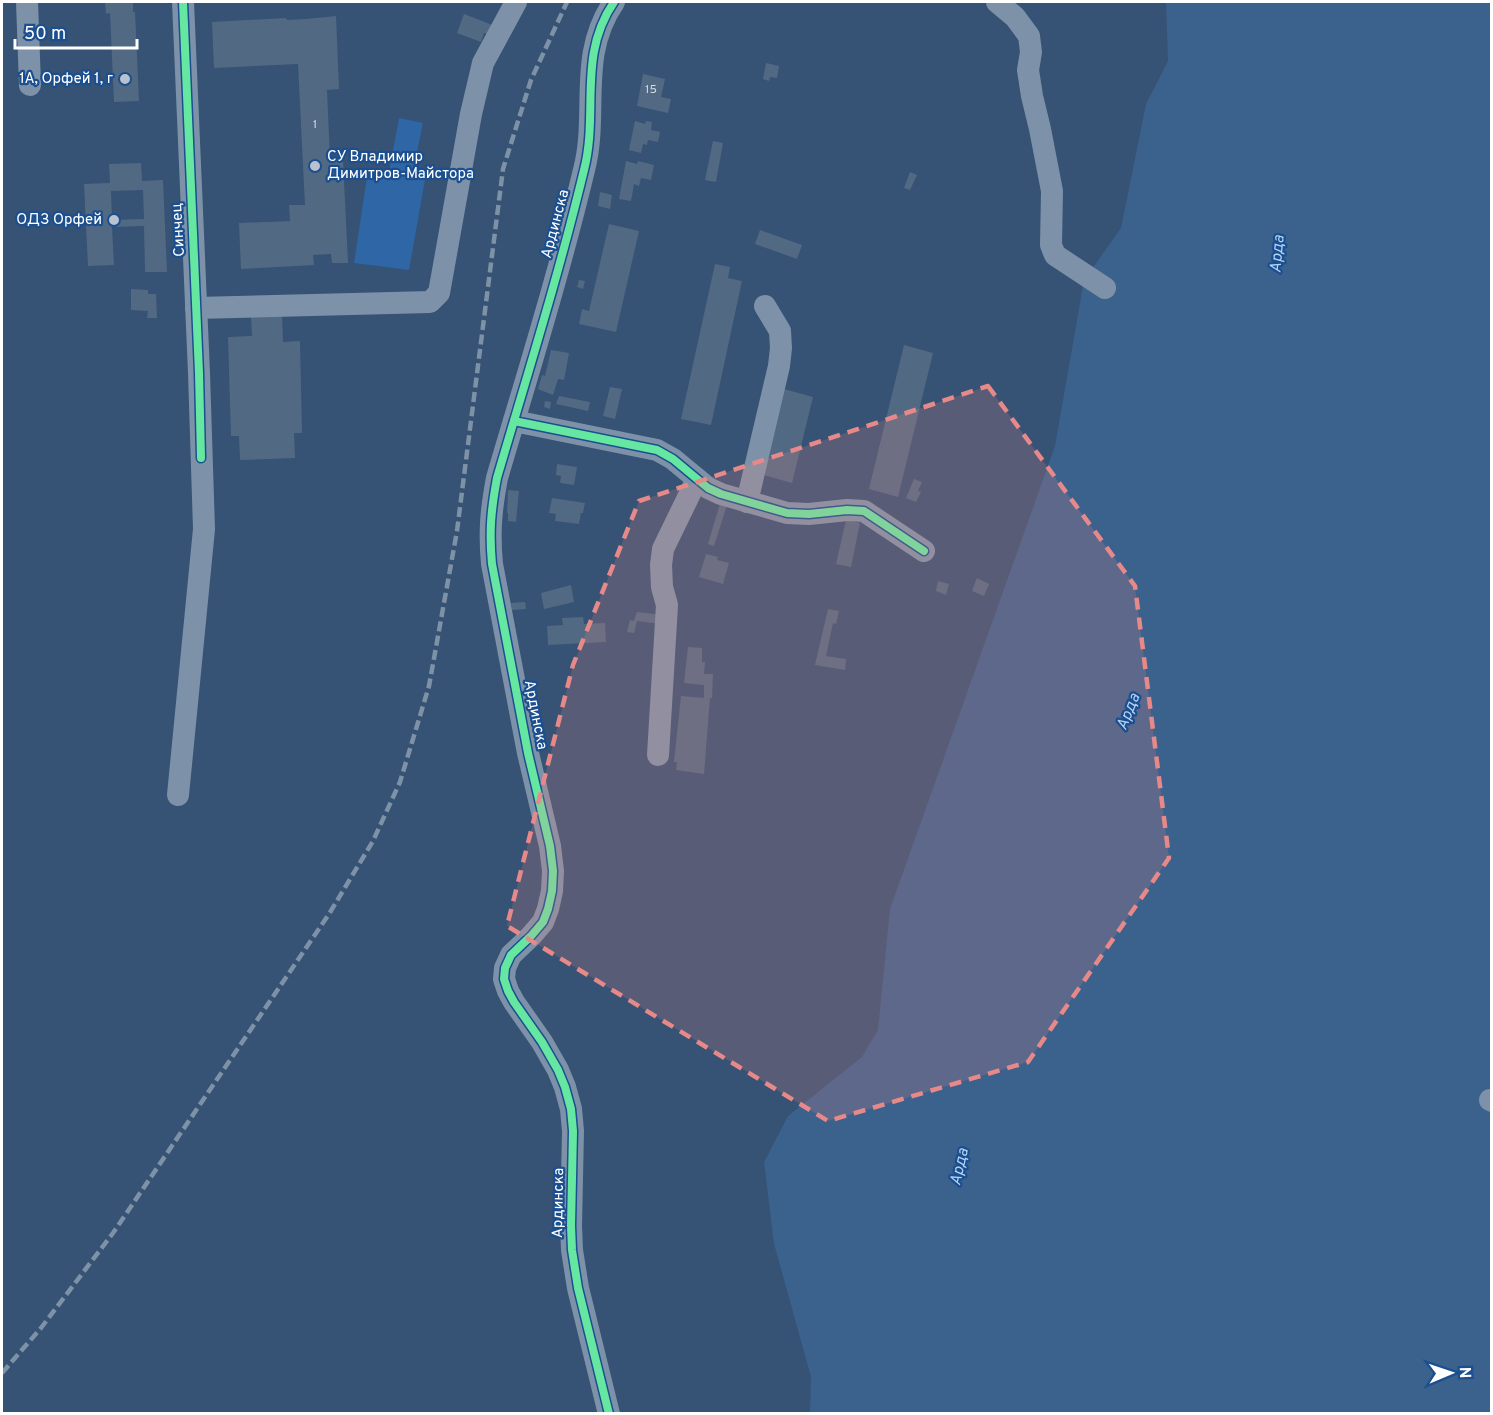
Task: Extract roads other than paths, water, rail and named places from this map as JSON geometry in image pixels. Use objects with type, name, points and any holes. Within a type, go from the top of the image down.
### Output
[{"type":"street","points":[[27,2],[30,86]]},
{"type":"street","name":"Синчец","points":[[178,795],[204,529],[183,2]]},
{"type":"street","points":[[196,308],[430,302],[439,293],[471,114],[483,63],[516,2]]},
{"type":"street","name":"Ардинска","points":[[609,1413],[578,1288],[572,1250],[573,1131],[571,1109],[558,1070],[514,1002],[504,979],[505,968],[511,956],[543,922],[550,900],[553,871],[550,846],[526,742],[492,564],[490,538],[491,510],[497,478],[585,169],[589,143],[590,74],[594,48],[607,11],[614,2]]},
{"type":"street","points":[[997,2],[1016,17],[1029,36],[1031,52],[1028,70],[1052,191],[1051,245],[1055,255],[1105,288]]},
{"type":"street","points":[[747,502],[779,366],[781,348],[780,331],[765,306]]},
{"type":"street","points":[[514,421],[657,450],[673,459],[708,488],[787,513],[864,511],[924,551]]},
{"type":"street","points":[[658,755],[667,605],[662,587],[663,549],[697,479]]},
{"type":"water","name":"Арда","points":[[1166,2],[1491,2],[1491,1413],[810,1413],[811,1377],[774,1244],[764,1162],[788,1116],[862,1057],[878,1030],[890,909],[1055,446],[1084,280],[1121,228],[1146,104],[1168,61]]},
{"type":"railway","points":[[2,1373],[41,1328],[113,1233],[329,914],[373,841],[400,782],[429,686],[457,531],[503,169],[531,80],[567,2]]},
{"type":"place","name":"1А, Орфей 1, г","points":[[125,79]]},
{"type":"place","name":"СУ Владимир Димитров-Майстора","points":[[315,166]]},
{"type":"place","name":"ОДЗ Орфей","points":[[114,220]]}]
